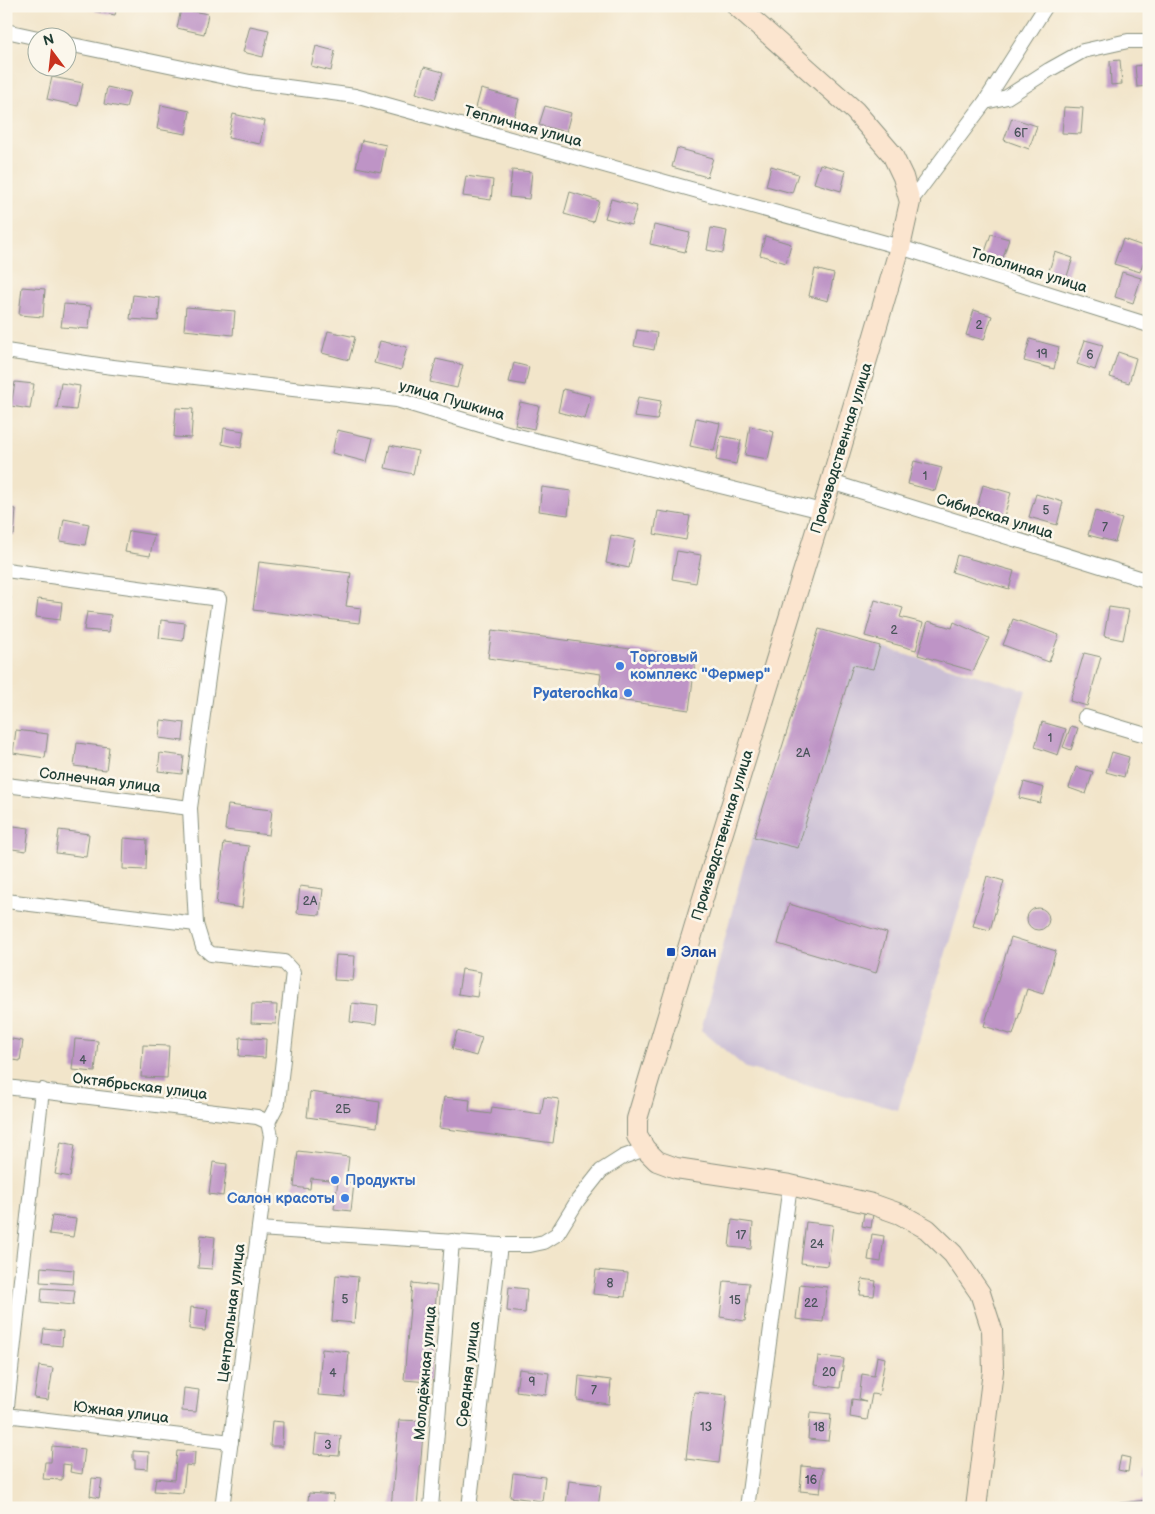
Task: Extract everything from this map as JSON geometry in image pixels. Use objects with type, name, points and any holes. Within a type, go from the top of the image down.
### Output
[{"type":"street","name":"Производственная улица","points":[[645,1149],[637,1136],[637,1119],[717,849],[832,482],[900,247],[910,202],[903,177],[892,154],[855,111],[737,6]]},
{"type":"street","points":[[910,202],[985,102],[1046,6]]},
{"type":"street","points":[[6,31],[28,36]]},
{"type":"street","points":[[985,102],[1007,97],[1083,51],[1128,41],[1149,40]]},
{"type":"street","name":"Тепличная улица","points":[[78,46],[250,82],[355,96],[900,247]]},
{"type":"street","name":"Тополиная улица","points":[[900,247],[1149,325]]},
{"type":"street","name":"улица Пушкина","points":[[6,352],[293,389],[397,400],[514,435],[822,510]]},
{"type":"street","name":"Сибирская улица","points":[[832,482],[1149,581]]},
{"type":"street","points":[[6,570],[219,599],[190,808],[196,924],[203,947],[211,954],[284,962],[294,972],[278,1103],[268,1122]]},
{"type":"street","points":[[1085,717],[1149,736]]},
{"type":"street","name":"Солнечная улица","points":[[6,785],[190,808]]},
{"type":"street","points":[[6,901],[196,924]]},
{"type":"street","name":"Октябрьская улица","points":[[6,1087],[257,1117],[268,1122]]},
{"type":"street","points":[[6,1415],[42,1090]]},
{"type":"street","name":"Центральная улица","points":[[222,1508],[271,1136],[268,1122]]},
{"type":"street","points":[[259,1229],[500,1245],[530,1245],[544,1242],[557,1234],[578,1200],[601,1171],[623,1157],[645,1149],[657,1162],[676,1168],[790,1185],[872,1204],[900,1214],[927,1229],[953,1254],[980,1293],[992,1330],[993,1371],[976,1508]]},
{"type":"street","points":[[747,1508],[790,1185]]},
{"type":"street","name":"Молодёжная улица","points":[[431,1508],[452,1241]]},
{"type":"street","name":"Средняя улица","points":[[469,1508],[500,1245]]},
{"type":"street","name":"Южная улица","points":[[6,1415],[231,1442]]},
{"type":"shaded area","points":[[819,629],[1026,690],[898,1110],[746,1068],[701,1030],[744,865]]},
{"type":"building","points":[[96,6],[117,6],[115,15],[95,11]]},
{"type":"building","points":[[181,9],[208,14],[204,34],[177,28]]},
{"type":"building","points":[[250,26],[269,30],[263,57],[243,52]]},
{"type":"building","points":[[316,46],[335,51],[331,71],[311,66]]},
{"type":"building","points":[[1120,60],[1122,84],[1111,85],[1110,61]]},
{"type":"building","points":[[1149,64],[1149,86],[1137,87],[1135,66]]},
{"type":"building","points":[[424,67],[443,72],[435,99],[416,93]]},
{"type":"building","points":[[52,78],[83,83],[78,106],[47,99]]},
{"type":"building","points":[[107,87],[130,92],[126,108],[104,104]]},
{"type":"building","points":[[481,89],[519,99],[514,118],[476,108]]},
{"type":"building","points":[[161,105],[190,111],[186,134],[157,129]]},
{"type":"building","points":[[545,106],[571,113],[566,132],[539,125]]},
{"type":"building","points":[[1064,107],[1083,108],[1081,134],[1062,133]]},
{"type":"building","points":[[233,114],[265,121],[260,144],[228,138]]},
{"type":"building","points":[[1012,118],[1037,126],[1029,149],[1004,140]]},
{"type":"building","points":[[362,140],[386,145],[381,172],[356,167]]},
{"type":"building","points":[[677,148],[713,158],[707,177],[672,167]]},
{"type":"building","points":[[820,164],[846,171],[841,191],[814,183]]},
{"type":"building","points":[[771,166],[798,174],[792,193],[766,186]]},
{"type":"building","points":[[512,170],[532,172],[529,199],[509,197]]},
{"type":"building","points":[[466,176],[493,180],[491,200],[463,196]]},
{"type":"building","points":[[570,192],[599,201],[593,222],[564,214]]},
{"type":"building","points":[[611,199],[637,206],[631,225],[605,218]]},
{"type":"building","points":[[654,225],[690,233],[685,252],[650,244]]},
{"type":"building","points":[[711,228],[727,231],[723,253],[707,250]]},
{"type":"building","points":[[991,234],[1009,239],[1001,264],[983,258]]},
{"type":"building","points":[[765,236],[791,244],[786,263],[760,255]]},
{"type":"building","points":[[1123,239],[1148,248],[1140,272],[1114,264]]},
{"type":"building","points":[[1055,252],[1073,258],[1065,282],[1047,277]]},
{"type":"building","points":[[815,269],[834,274],[828,301],[809,296]]},
{"type":"building","points":[[1122,272],[1141,278],[1133,303],[1115,297]]},
{"type":"building","points":[[22,287],[45,289],[43,317],[19,315]]},
{"type":"building","points":[[133,295],[160,298],[158,321],[130,319]]},
{"type":"building","points":[[64,304],[91,306],[89,329],[61,327]]},
{"type":"building","points":[[186,307],[235,311],[233,335],[184,330]]},
{"type":"building","points":[[974,310],[992,316],[984,340],[966,335]]},
{"type":"building","points":[[637,330],[657,333],[654,350],[634,346]]},
{"type":"building","points":[[328,331],[355,337],[349,360],[322,353]]},
{"type":"building","points":[[1030,339],[1059,347],[1054,369],[1024,361]]},
{"type":"building","points":[[1085,340],[1103,345],[1095,370],[1077,364]]},
{"type":"building","points":[[380,341],[407,347],[401,370],[374,363]]},
{"type":"building","points":[[1118,352],[1136,358],[1129,383],[1110,377]]},
{"type":"building","points":[[436,359],[463,365],[457,388],[430,382]]},
{"type":"building","points":[[514,363],[529,367],[525,385],[509,382]]},
{"type":"building","points":[[15,382],[34,384],[30,409],[11,406]]},
{"type":"building","points":[[61,383],[80,386],[76,410],[57,408]]},
{"type":"building","points":[[563,389],[591,396],[585,419],[558,412]]},
{"type":"building","points":[[638,397],[661,401],[657,420],[634,417]]},
{"type":"building","points":[[520,402],[539,406],[534,429],[515,425]]},
{"type":"building","points":[[176,408],[193,409],[191,438],[174,437]]},
{"type":"building","points":[[696,418],[720,423],[714,451],[690,446]]},
{"type":"building","points":[[750,426],[774,432],[768,459],[745,455]]},
{"type":"building","points":[[224,428],[244,431],[241,448],[222,444]]},
{"type":"building","points":[[337,430],[373,438],[367,462],[332,453]]},
{"type":"building","points":[[721,436],[741,440],[736,464],[716,460]]},
{"type":"building","points":[[390,445],[418,451],[413,474],[385,468]]},
{"type":"building","points":[[914,461],[942,468],[935,491],[908,484]]},
{"type":"building","points":[[983,485],[1011,493],[1004,516],[977,508]]},
{"type":"building","points":[[542,487],[571,491],[568,515],[539,511]]},
{"type":"building","points":[[1036,494],[1063,502],[1057,525],[1029,517]]},
{"type":"building","points":[[6,508],[16,509],[14,535],[6,534]]},
{"type":"building","points":[[658,511],[690,516],[686,540],[654,534]]},
{"type":"building","points":[[1095,511],[1122,519],[1115,542],[1088,535]]},
{"type":"building","points":[[64,519],[89,524],[85,545],[60,541]]},
{"type":"building","points":[[129,531],[154,535],[150,556],[125,552]]},
{"type":"building","points":[[611,535],[635,540],[629,568],[606,563]]},
{"type":"building","points":[[677,551],[701,555],[696,583],[672,579]]},
{"type":"building","points":[[957,555],[1014,571],[1009,589],[952,572]]},
{"type":"building","points":[[259,562],[351,573],[346,606],[361,608],[359,623],[253,610]]},
{"type":"building","points":[[6,597],[11,597],[8,619],[6,619]]},
{"type":"building","points":[[38,599],[62,602],[60,620],[36,617]]},
{"type":"building","points":[[875,600],[903,608],[900,617],[923,623],[916,650],[865,636]]},
{"type":"building","points":[[1109,607],[1129,610],[1123,640],[1104,636]]},
{"type":"building","points":[[87,612],[111,615],[109,632],[84,630]]},
{"type":"building","points":[[1013,619],[1059,635],[1049,662],[1003,645]]},
{"type":"building","points":[[161,620],[185,623],[183,641],[159,638]]},
{"type":"building","points":[[928,621],[952,628],[954,622],[989,638],[973,671],[918,655]]},
{"type":"building","points":[[819,629],[880,646],[873,669],[853,665],[798,848],[754,837]]},
{"type":"building","name":"Торговый комплекс \"Фермер\"","points":[[492,630],[696,658],[689,710],[598,697],[601,674],[488,658]]},
{"type":"building","points":[[1084,653],[1101,657],[1087,706],[1070,701]]},
{"type":"building","points":[[161,720],[185,723],[183,741],[159,738]]},
{"type":"building","points":[[1042,722],[1066,729],[1058,755],[1035,747]]},
{"type":"building","points":[[1071,726],[1078,728],[1071,750],[1063,747]]},
{"type":"building","points":[[16,730],[48,734],[45,758],[13,753]]},
{"type":"building","points":[[77,743],[109,747],[106,770],[74,766]]},
{"type":"building","points":[[1112,752],[1129,757],[1124,777],[1106,772]]},
{"type":"building","points":[[160,753],[184,756],[182,774],[158,771]]},
{"type":"building","points":[[1076,767],[1093,772],[1086,794],[1069,788]]},
{"type":"building","points":[[1024,782],[1044,788],[1040,803],[1019,798]]},
{"type":"building","points":[[228,805],[272,810],[269,835],[225,830]]},
{"type":"building","points":[[6,825],[29,828],[26,851],[6,848]]},
{"type":"building","points":[[59,830],[89,834],[86,857],[56,853]]},
{"type":"building","points":[[124,838],[147,840],[146,870],[123,869]]},
{"type":"building","points":[[224,843],[249,846],[242,908],[216,904]]},
{"type":"building","points":[[987,876],[1004,881],[990,930],[973,926]]},
{"type":"building","points":[[300,886],[323,889],[320,915],[297,913]]},
{"type":"building","points":[[789,904],[887,933],[876,973],[778,944]]},
{"type":"building","points":[[1038,908],[1048,915],[1049,919],[1042,929],[1038,930],[1028,923],[1027,919],[1034,909]]},
{"type":"building","points":[[1011,937],[1056,951],[1043,994],[1027,989],[1013,1035],[984,1026]]},
{"type":"building","points":[[336,955],[355,956],[353,981],[334,980]]},
{"type":"building","points":[[462,969],[481,972],[477,997],[458,994]]},
{"type":"building","points":[[352,1003],[378,1006],[376,1025],[350,1022]]},
{"type":"building","points":[[252,1004],[277,1005],[276,1024],[251,1023]]},
{"type":"building","points":[[457,1031],[482,1038],[476,1056],[452,1049]]},
{"type":"building","points":[[240,1037],[266,1039],[265,1058],[239,1056]]},
{"type":"building","points":[[6,1038],[23,1041],[20,1061],[6,1059]]},
{"type":"building","points":[[75,1039],[98,1041],[95,1072],[72,1070]]},
{"type":"building","points":[[143,1045],[169,1046],[167,1078],[141,1077]]},
{"type":"building","points":[[310,1092],[380,1102],[377,1127],[307,1117]]},
{"type":"building","points":[[444,1097],[470,1100],[469,1111],[491,1114],[492,1107],[541,1114],[544,1097],[559,1099],[553,1143],[439,1128]]},
{"type":"building","points":[[61,1142],[75,1145],[70,1177],[55,1174]]},
{"type":"building","name":"Продукты","points":[[298,1151],[349,1157],[346,1182],[354,1183],[351,1211],[334,1209],[338,1181],[311,1178],[310,1189],[294,1187]]},
{"type":"building","points":[[213,1162],[227,1164],[223,1196],[209,1194]]},
{"type":"building","points":[[864,1213],[873,1214],[871,1228],[862,1226]]},
{"type":"building","points":[[52,1216],[76,1219],[73,1237],[49,1234]]},
{"type":"building","points":[[732,1220],[753,1223],[751,1249],[729,1247]]},
{"type":"building","points":[[806,1222],[833,1225],[828,1266],[801,1263]]},
{"type":"building","points":[[872,1234],[884,1236],[881,1262],[868,1260]]},
{"type":"building","points":[[201,1235],[215,1237],[212,1269],[198,1268]]},
{"type":"building","points":[[41,1267],[74,1270],[73,1284],[40,1282]]},
{"type":"building","points":[[596,1270],[628,1273],[625,1297],[593,1294]]},
{"type":"building","points":[[336,1275],[358,1277],[354,1323],[332,1321]]},
{"type":"building","points":[[862,1279],[876,1281],[874,1296],[860,1295]]},
{"type":"building","points":[[724,1281],[749,1283],[745,1321],[720,1317]]},
{"type":"building","points":[[412,1283],[437,1286],[429,1382],[404,1380]]},
{"type":"building","points":[[800,1284],[827,1287],[823,1322],[796,1319]]},
{"type":"building","points":[[509,1287],[527,1289],[525,1313],[507,1311]]},
{"type":"building","points":[[42,1288],[75,1290],[73,1305],[41,1302]]},
{"type":"building","points":[[191,1307],[208,1309],[205,1331],[189,1329]]},
{"type":"building","points":[[44,1329],[63,1331],[62,1346],[42,1344]]},
{"type":"building","points":[[322,1349],[349,1352],[345,1397],[318,1395]]},
{"type":"building","points":[[818,1356],[844,1359],[840,1388],[815,1385]]},
{"type":"building","points":[[877,1356],[885,1358],[879,1395],[872,1394],[867,1420],[850,1417],[852,1399],[866,1401],[859,1399],[862,1374],[874,1376]]},
{"type":"building","points":[[39,1366],[53,1368],[48,1400],[34,1398]]},
{"type":"building","points":[[519,1369],[549,1373],[546,1395],[516,1391]]},
{"type":"building","points":[[579,1376],[611,1380],[609,1404],[577,1400]]},
{"type":"building","points":[[184,1388],[199,1390],[196,1412],[182,1411]]},
{"type":"building","points":[[694,1392],[727,1395],[719,1463],[686,1459]]},
{"type":"building","points":[[810,1413],[831,1415],[828,1441],[808,1439]]},
{"type":"building","points":[[399,1420],[424,1421],[417,1508],[391,1508]]},
{"type":"building","points":[[272,1421],[283,1422],[282,1446],[270,1446]]},
{"type":"building","points":[[316,1434],[341,1436],[339,1456],[314,1454]]},
{"type":"building","points":[[52,1446],[85,1449],[82,1474],[70,1472],[71,1465],[63,1464],[62,1480],[43,1479],[45,1462],[51,1462]]},
{"type":"building","points":[[133,1451],[149,1452],[148,1469],[135,1468]]},
{"type":"building","points":[[177,1451],[195,1452],[194,1466],[186,1465],[183,1493],[154,1491],[156,1478],[174,1480]]},
{"type":"building","points":[[1121,1456],[1130,1458],[1128,1472],[1118,1470]]},
{"type":"building","points":[[1146,1462],[1149,1463],[1149,1477],[1143,1476]]},
{"type":"building","points":[[802,1466],[823,1468],[820,1493],[800,1491]]},
{"type":"building","points":[[513,1473],[545,1477],[542,1501],[510,1497]]},
{"type":"building","points":[[92,1478],[102,1479],[99,1498],[90,1496]]},
{"type":"building","points":[[569,1481],[601,1485],[598,1508],[566,1505]]},
{"type":"building","points":[[309,1493],[334,1495],[333,1508],[307,1508]]},
{"type":"building","points":[[1149,1500],[1149,1508],[1093,1508],[1092,1506]]},
{"type":"place","name":"Торговый комплекс \"Фермер\"","points":[[620,666]]},
{"type":"place","name":"Pyaterochka","points":[[628,693]]},
{"type":"place","name":"Элан","points":[[671,952]]},
{"type":"place","name":"Продукты","points":[[335,1180]]},
{"type":"place","name":"Салон красоты","points":[[345,1198]]}]
